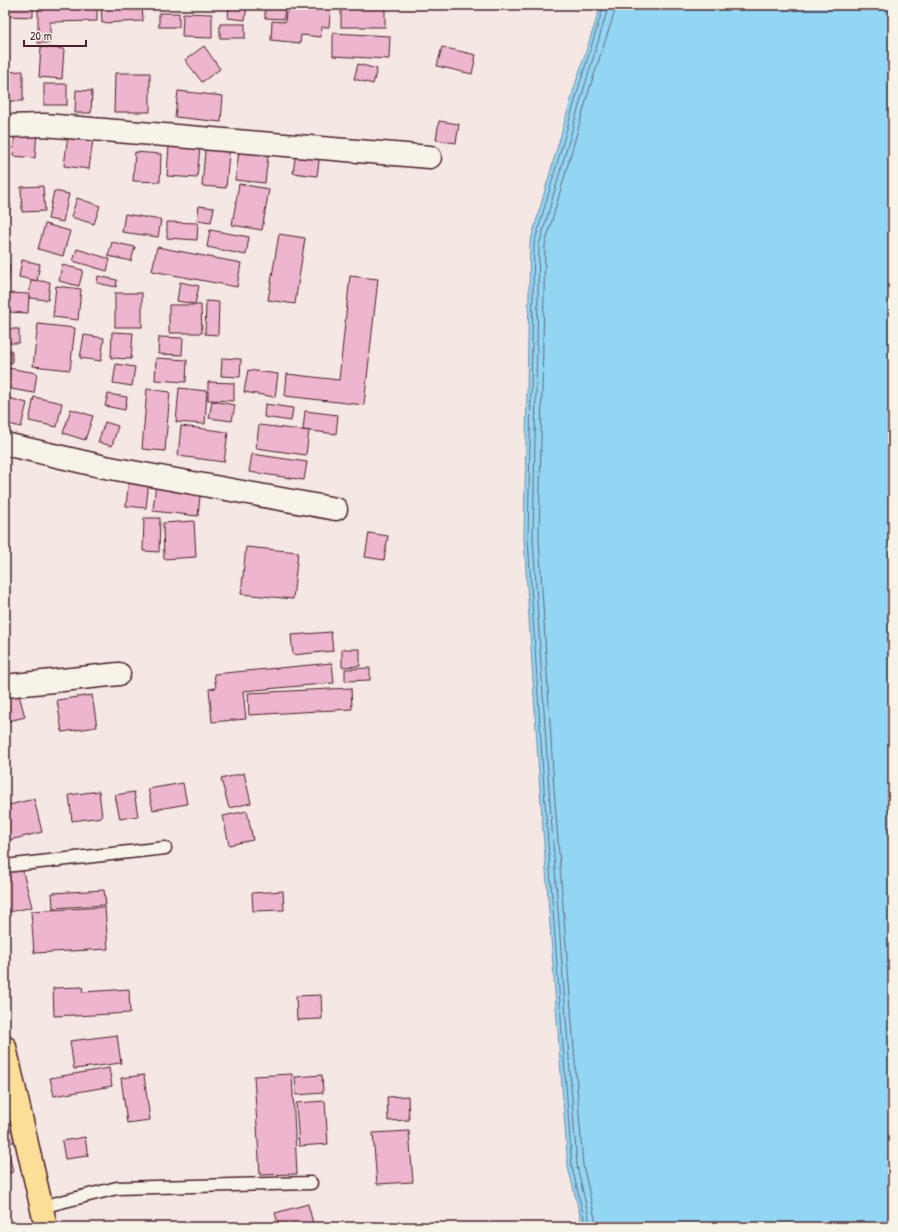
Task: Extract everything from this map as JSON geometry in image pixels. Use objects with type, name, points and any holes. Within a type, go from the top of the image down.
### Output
[{"type":"main road","points":[[5,1047],[44,1217]]},
{"type":"street","points":[[5,126],[44,125],[430,157]]},
{"type":"street","points":[[5,444],[105,467],[336,509]]},
{"type":"street","points":[[5,686],[119,674]]},
{"type":"lane","points":[[5,866],[164,848]]},
{"type":"lane","points":[[44,1217],[117,1188],[310,1183]]},
{"type":"water","points":[[601,5],[893,5],[893,1227],[583,1227],[568,1167],[540,790],[524,539],[530,243],[576,82]]},
{"type":"building","points":[[6,5],[33,5],[33,17],[6,16]]},
{"type":"building","points":[[38,5],[97,5],[97,21],[50,22],[50,43],[38,43]]},
{"type":"building","points":[[101,5],[142,5],[143,21],[102,23]]},
{"type":"building","points":[[229,5],[247,5],[245,20],[228,18]]},
{"type":"building","points":[[265,5],[285,5],[284,19],[265,18]]},
{"type":"building","points":[[287,5],[331,5],[329,27],[322,27],[321,37],[301,35],[300,43],[271,40],[272,21],[285,22]]},
{"type":"building","points":[[341,5],[385,5],[385,27],[341,27]]},
{"type":"building","points":[[159,13],[179,13],[179,27],[159,27]]},
{"type":"building","points":[[183,13],[212,14],[212,38],[182,37]]},
{"type":"building","points":[[220,24],[245,24],[245,38],[220,38]]},
{"type":"building","points":[[333,33],[390,36],[389,59],[333,56]]},
{"type":"building","points":[[204,46],[220,69],[202,82],[185,60]]},
{"type":"building","points":[[41,47],[64,49],[62,79],[39,77]]},
{"type":"building","points":[[442,47],[476,55],[472,74],[437,66]]},
{"type":"building","points":[[358,64],[377,69],[373,84],[354,79]]},
{"type":"building","points":[[23,71],[23,101],[5,101],[5,72]]},
{"type":"building","points":[[115,73],[150,73],[150,112],[114,112]]},
{"type":"building","points":[[44,84],[67,84],[67,105],[44,105]]},
{"type":"building","points":[[76,90],[92,91],[91,113],[75,113]]},
{"type":"building","points":[[178,91],[223,96],[221,122],[175,117]]},
{"type":"building","points":[[439,121],[459,124],[456,143],[436,140]]},
{"type":"building","points":[[15,130],[37,131],[35,158],[13,156]]},
{"type":"building","points":[[5,131],[9,132],[7,158],[5,158]]},
{"type":"building","points":[[68,135],[93,139],[89,169],[64,166]]},
{"type":"building","points":[[206,140],[230,142],[226,188],[202,186]]},
{"type":"building","points":[[240,144],[269,147],[265,183],[235,180]]},
{"type":"building","points":[[169,145],[200,147],[197,178],[167,176]]},
{"type":"building","points":[[296,151],[320,154],[317,176],[293,173]]},
{"type":"building","points":[[135,152],[161,154],[160,182],[133,181]]},
{"type":"building","points":[[239,184],[269,189],[262,230],[232,225]]},
{"type":"building","points":[[43,186],[45,211],[22,212],[21,187]]},
{"type":"building","points":[[54,191],[69,194],[63,222],[48,219]]},
{"type":"building","points":[[77,198],[100,206],[94,224],[71,217]]},
{"type":"building","points":[[5,204],[11,205],[5,228]]},
{"type":"building","points":[[199,206],[214,208],[211,222],[197,220]]},
{"type":"building","points":[[125,214],[161,220],[158,237],[122,232]]},
{"type":"building","points":[[167,222],[198,223],[197,240],[167,238]]},
{"type":"building","points":[[45,224],[70,231],[63,256],[38,249]]},
{"type":"building","points":[[210,230],[249,237],[246,255],[207,247]]},
{"type":"building","points":[[279,234],[305,238],[295,304],[268,300]]},
{"type":"building","points":[[112,242],[135,247],[131,261],[108,256]]},
{"type":"building","points":[[157,247],[241,263],[237,287],[152,271]]},
{"type":"building","points":[[77,249],[110,259],[107,271],[73,261]]},
{"type":"building","points":[[22,260],[40,264],[37,281],[19,277]]},
{"type":"building","points":[[5,264],[10,265],[8,285],[5,285]]},
{"type":"building","points":[[62,265],[83,270],[79,286],[59,281]]},
{"type":"building","points":[[98,276],[117,280],[116,287],[97,283]]},
{"type":"building","points":[[350,276],[378,279],[364,405],[285,396],[287,374],[339,380]]},
{"type":"building","points":[[31,280],[50,282],[48,300],[29,298]]},
{"type":"building","points":[[180,282],[199,286],[195,304],[177,301]]},
{"type":"building","points":[[56,286],[81,289],[78,320],[53,317]]},
{"type":"building","points":[[8,293],[29,294],[28,313],[7,312]]},
{"type":"building","points":[[115,293],[142,293],[142,327],[115,327]]},
{"type":"building","points":[[206,301],[219,302],[218,335],[205,334]]},
{"type":"building","points":[[169,305],[201,305],[202,333],[169,333]]},
{"type":"building","points":[[38,324],[75,328],[70,370],[33,366]]},
{"type":"building","points":[[5,329],[19,329],[19,343],[5,343]]},
{"type":"building","points":[[112,332],[133,333],[131,359],[111,358]]},
{"type":"building","points":[[84,335],[104,338],[101,361],[80,358]]},
{"type":"building","points":[[159,337],[183,338],[182,355],[158,354]]},
{"type":"building","points":[[5,350],[12,351],[12,363],[5,362]]},
{"type":"building","points":[[156,358],[187,360],[186,382],[155,380]]},
{"type":"building","points":[[222,358],[241,359],[240,377],[221,376]]},
{"type":"building","points":[[116,364],[135,367],[132,386],[113,383]]},
{"type":"building","points":[[8,368],[37,373],[34,393],[5,388]]},
{"type":"building","points":[[248,370],[278,374],[275,397],[244,392]]},
{"type":"building","points":[[208,382],[234,383],[234,401],[208,400]]},
{"type":"building","points":[[179,388],[207,391],[205,424],[176,422]]},
{"type":"building","points":[[147,389],[170,392],[165,451],[142,449]]},
{"type":"building","points":[[108,394],[127,397],[125,410],[105,406]]},
{"type":"building","points":[[5,397],[27,403],[21,427],[5,423]]},
{"type":"building","points":[[34,397],[62,403],[57,427],[29,421]]},
{"type":"building","points":[[212,401],[235,405],[232,421],[209,418]]},
{"type":"building","points":[[265,404],[293,408],[291,421],[264,417]]},
{"type":"building","points":[[71,409],[93,416],[85,440],[63,433]]},
{"type":"building","points":[[305,411],[338,415],[336,434],[303,430]]},
{"type":"building","points":[[105,422],[118,426],[112,446],[98,442]]},
{"type":"building","points":[[259,425],[309,431],[306,455],[256,448]]},
{"type":"building","points":[[181,426],[228,432],[224,462],[178,456]]},
{"type":"building","points":[[252,454],[307,462],[304,480],[249,472]]},
{"type":"building","points":[[129,478],[149,480],[146,508],[126,506]]},
{"type":"building","points":[[156,482],[201,487],[198,516],[153,511]]},
{"type":"building","points":[[144,518],[160,518],[159,552],[143,551]]},
{"type":"building","points":[[194,521],[196,557],[164,559],[163,523]]},
{"type":"building","points":[[369,533],[388,536],[384,560],[365,557]]},
{"type":"building","points":[[246,547],[298,552],[293,599],[241,594]]},
{"type":"building","points":[[331,632],[333,651],[293,655],[291,635]]},
{"type":"building","points":[[342,649],[360,649],[360,666],[342,667]]},
{"type":"building","points":[[332,663],[334,683],[243,691],[246,719],[212,722],[209,689],[216,688],[214,674]]},
{"type":"building","points":[[370,668],[370,680],[345,681],[345,669]]},
{"type":"building","points":[[351,688],[352,709],[249,715],[248,693]]},
{"type":"building","points":[[19,695],[25,717],[5,722],[5,698]]},
{"type":"building","points":[[92,695],[97,727],[62,732],[57,700]]},
{"type":"building","points":[[244,773],[251,803],[229,808],[221,779]]},
{"type":"building","points":[[183,783],[187,804],[153,810],[148,789]]},
{"type":"building","points":[[99,791],[102,817],[72,821],[69,795]]},
{"type":"building","points":[[134,792],[138,816],[120,819],[115,795]]},
{"type":"building","points":[[34,799],[42,832],[6,841],[5,806]]},
{"type":"building","points":[[247,811],[253,840],[229,845],[223,816]]},
{"type":"building","points":[[22,868],[32,907],[5,913],[5,872]]},
{"type":"building","points":[[104,890],[106,905],[53,908],[52,893]]},
{"type":"building","points":[[283,891],[284,910],[253,911],[252,893]]},
{"type":"building","points":[[105,907],[108,949],[34,953],[31,911]]},
{"type":"building","points":[[82,987],[83,992],[129,989],[130,1013],[54,1016],[53,988]]},
{"type":"building","points":[[321,995],[322,1019],[297,1020],[296,996]]},
{"type":"building","points":[[117,1035],[121,1063],[74,1069],[70,1041]]},
{"type":"building","points":[[109,1068],[112,1086],[54,1096],[50,1078]]},
{"type":"building","points":[[292,1074],[297,1174],[260,1175],[254,1076]]},
{"type":"building","points":[[144,1075],[150,1120],[127,1123],[121,1078]]},
{"type":"building","points":[[322,1075],[323,1093],[296,1095],[295,1077]]},
{"type":"building","points":[[408,1096],[409,1120],[388,1121],[387,1097]]},
{"type":"building","points":[[325,1101],[328,1144],[299,1146],[296,1103]]},
{"type":"building","points":[[10,1115],[16,1141],[5,1144],[5,1116]]},
{"type":"building","points":[[409,1131],[413,1182],[377,1184],[373,1133]]},
{"type":"building","points":[[85,1137],[88,1156],[65,1159],[62,1141]]},
{"type":"building","points":[[8,1149],[13,1172],[5,1174],[5,1150]]},
{"type":"building","points":[[308,1204],[314,1227],[279,1227],[275,1213]]}]
